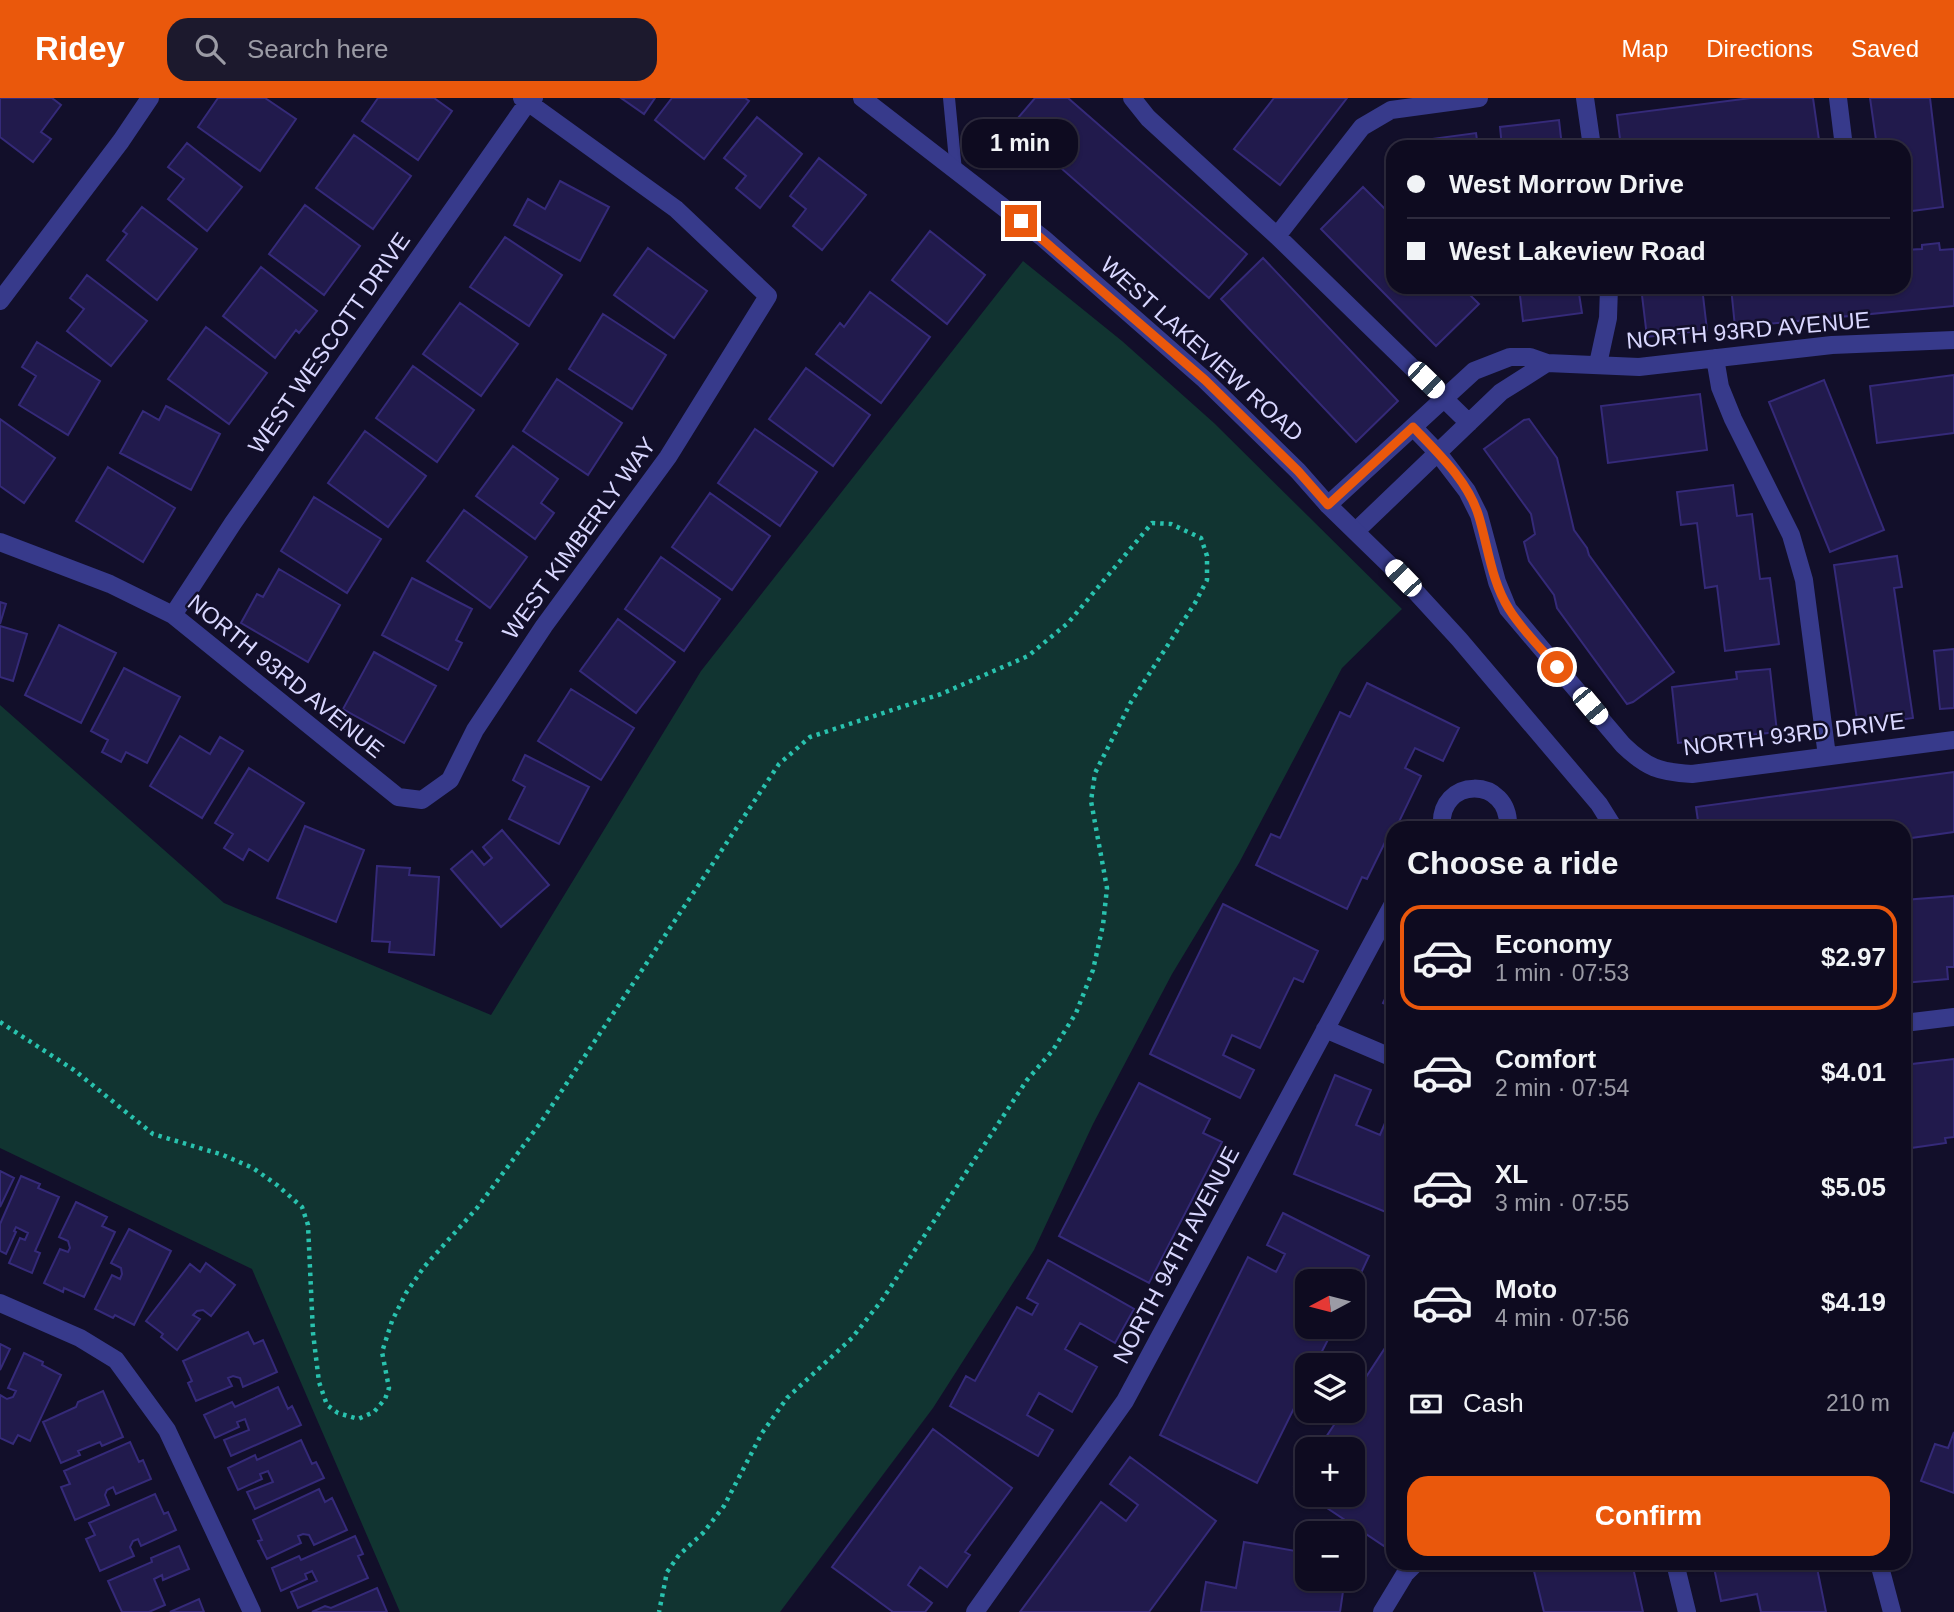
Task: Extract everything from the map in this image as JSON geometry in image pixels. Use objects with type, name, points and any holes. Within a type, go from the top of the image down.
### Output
[{"type":"street","points":[[0,301],[121,141],[150,98]]},
{"type":"street","name":"WEST LAKEVIEW ROAD","points":[[862,98],[1043,238],[1205,380],[1298,471],[1328,505],[1357,530],[1468,649],[1599,804],[1610,821]]},
{"type":"street","points":[[1132,98],[1148,118],[1276,236],[1469,423]]},
{"type":"street","points":[[1276,236],[1362,127],[1391,110],[1479,98]]},
{"type":"street","points":[[1585,98],[1591,140]]},
{"type":"street","points":[[1838,98],[1843,140]]},
{"type":"street","name":"WEST KIMBERLY WAY","points":[[422,800],[450,779],[482,718],[544,626],[668,457],[768,296],[676,209],[528,99]]},
{"type":"street","name":"WEST WESCOTT DRIVE","points":[[173,615],[233,523],[528,99]]},
{"type":"street","points":[[1598,364],[1608,318],[1609,294]]},
{"type":"street","name":"NORTH 93RD AVENUE","points":[[1328,505],[1474,371],[1510,357],[1530,357],[1547,363],[1639,368],[1832,345],[1954,340]]},
{"type":"street","points":[[1715,358],[1720,387],[1791,535],[1798,558],[1806,592],[1828,756]]},
{"type":"street","points":[[1357,530],[1501,392],[1547,363]]},
{"type":"street","points":[[1413,427],[1438,453]]},
{"type":"street","name":"NORTH 93RD DRIVE","points":[[1438,453],[1467,491],[1479,515],[1493,569],[1508,608],[1623,745],[1641,762],[1658,769],[1692,774],[1954,740]]},
{"type":"street","name":"NORTH 93RD AVENUE","points":[[0,542],[110,584],[173,615],[398,797],[422,800]]},
{"type":"street","points":[[1443,821],[1444,809],[1449,800],[1458,792],[1479,788],[1498,797],[1505,806],[1508,821]]},
{"type":"street","name":"NORTH 94TH AVENUE","points":[[975,1612],[1125,1401],[1386,917]]},
{"type":"street","points":[[1911,1022],[1954,1017]]},
{"type":"street","points":[[1325,1029],[1386,1055]]},
{"type":"street","points":[[0,1303],[80,1338],[116,1360],[167,1430],[252,1612]]},
{"type":"street","points":[[1382,1612],[1409,1570]]},
{"type":"street","points":[[1677,1570],[1687,1612]]},
{"type":"street","points":[[1881,1570],[1892,1612]]},
{"type":"lane","points":[[949,98],[956,171]]},
{"type":"path","points":[[0,1022],[74,1070],[153,1134],[223,1155],[253,1168],[302,1207],[308,1225],[313,1334],[319,1382],[327,1405],[338,1413],[358,1419],[374,1412],[385,1399],[389,1388],[382,1352],[392,1321],[406,1293],[424,1267],[477,1209],[533,1133],[779,764],[810,737],[941,694],[1028,656],[1068,623],[1152,523],[1171,524],[1201,538],[1207,556],[1207,580],[1131,702],[1095,773],[1091,801],[1107,888],[1103,925],[1093,970],[1076,1013],[1053,1049],[1027,1080],[882,1300],[852,1338],[787,1398],[762,1433],[724,1507],[703,1533],[679,1555],[667,1572],[659,1612]]},
{"type":"green space","points":[[1023,261],[1122,341],[1214,423],[1402,609],[1342,668],[1239,863],[1172,974],[1093,1124],[1034,1250],[933,1408],[780,1612],[400,1612],[252,1269],[0,1148],[0,705],[224,903],[491,1015],[701,671]]},
{"type":"building","points":[[0,98],[52,98],[61,105],[41,132],[51,139],[33,162],[0,137]]},
{"type":"building","points":[[218,98],[265,98],[296,119],[260,171],[198,127]]},
{"type":"building","points":[[378,98],[434,98],[452,111],[418,160],[362,121]]},
{"type":"building","points":[[621,98],[655,98],[644,114]]},
{"type":"building","points":[[672,98],[745,98],[749,101],[704,159],[655,120]]},
{"type":"building","points":[[1035,98],[1068,98],[1247,254],[1209,298],[1012,125]]},
{"type":"building","points":[[1274,98],[1347,98],[1280,185],[1234,149]]},
{"type":"building","points":[[1751,98],[1813,98],[1819,140],[1620,140],[1617,115]]},
{"type":"building","points":[[1870,98],[1930,98],[1943,207],[1911,211],[1911,140],[1876,140]]},
{"type":"building","points":[[757,117],[802,154],[760,208],[736,188],[746,176],[724,158]]},
{"type":"building","points":[[1559,120],[1561,140],[1501,140],[1500,127]]},
{"type":"building","points":[[1476,133],[1477,140],[1424,140]]},
{"type":"building","points":[[354,135],[411,176],[373,229],[316,188]]},
{"type":"building","points":[[187,143],[242,187],[207,231],[168,199],[184,179],[168,167]]},
{"type":"building","points":[[819,158],[866,195],[822,250],[793,226],[806,209],[790,196]]},
{"type":"building","points":[[560,181],[609,207],[580,261],[514,225],[528,199],[545,209]]},
{"type":"building","points":[[1363,187],[1386,210],[1386,294],[1469,294],[1479,304],[1436,346],[1321,229]]},
{"type":"building","points":[[305,205],[360,246],[324,295],[269,254]]},
{"type":"building","points":[[142,207],[197,249],[157,300],[107,260],[127,234],[123,231]]},
{"type":"building","points":[[930,231],[985,275],[947,324],[892,280]]},
{"type":"building","points":[[505,237],[562,275],[529,326],[470,287]]},
{"type":"building","points":[[1939,243],[1940,250],[1954,249],[1954,306],[1735,327],[1732,294],[1911,294],[1911,250],[1922,249],[1922,245]]},
{"type":"building","points":[[648,248],[707,291],[674,338],[614,295]]},
{"type":"building","points":[[1263,258],[1398,401],[1356,442],[1221,299]]},
{"type":"building","points":[[261,267],[317,311],[299,333],[296,330],[275,358],[223,316]]},
{"type":"building","points":[[87,275],[147,321],[111,366],[67,331],[84,309],[70,298]]},
{"type":"building","points":[[870,292],[930,337],[881,403],[816,354],[840,323],[844,327]]},
{"type":"building","points":[[1520,294],[1579,294],[1582,313],[1523,321]]},
{"type":"building","points":[[1642,294],[1703,294],[1707,330],[1647,337]]},
{"type":"building","points":[[460,303],[518,344],[481,396],[423,354]]},
{"type":"building","points":[[603,314],[666,355],[632,409],[569,369]]},
{"type":"building","points":[[206,327],[267,373],[229,424],[168,379]]},
{"type":"building","points":[[37,342],[100,381],[68,435],[19,405],[36,376],[22,367]]},
{"type":"building","points":[[413,366],[474,410],[437,462],[376,418]]},
{"type":"building","points":[[806,368],[870,415],[833,466],[769,419]]},
{"type":"building","points":[[1954,375],[1954,433],[1877,443],[1870,386]]},
{"type":"building","points":[[557,379],[622,423],[588,475],[523,431]]},
{"type":"building","points":[[1824,380],[1884,530],[1830,552],[1769,402]]},
{"type":"building","points":[[1700,394],[1707,450],[1608,463],[1601,406]]},
{"type":"building","points":[[166,406],[220,434],[191,490],[120,453],[143,411],[159,420]]},
{"type":"building","points":[[0,419],[55,458],[24,503],[0,486]]},
{"type":"building","points":[[1529,419],[1557,458],[1574,530],[1589,555],[1674,672],[1633,702],[1627,704],[1557,608],[1554,595],[1529,561],[1524,542],[1535,534],[1531,514],[1484,449]]},
{"type":"building","points":[[755,429],[817,472],[780,526],[718,483]]},
{"type":"building","points":[[365,431],[426,476],[388,527],[328,483]]},
{"type":"building","points":[[513,446],[558,479],[541,503],[554,513],[535,539],[476,496]]},
{"type":"building","points":[[108,467],[175,508],[143,562],[76,521]]},
{"type":"building","points":[[1733,485],[1737,516],[1752,514],[1760,579],[1770,578],[1779,644],[1725,651],[1717,586],[1705,588],[1697,523],[1681,525],[1677,492]]},
{"type":"building","points":[[710,493],[770,536],[732,590],[672,547]]},
{"type":"building","points":[[314,497],[381,539],[347,593],[281,551]]},
{"type":"building","points":[[464,510],[527,557],[490,608],[427,561]]},
{"type":"building","points":[[1897,556],[1902,587],[1894,588],[1913,718],[1858,726],[1834,565]]},
{"type":"building","points":[[661,557],[720,599],[684,651],[625,609]]},
{"type":"building","points":[[279,569],[340,605],[308,662],[241,623],[257,594],[263,597]]},
{"type":"building","points":[[412,578],[472,609],[456,640],[462,643],[448,670],[382,635]]},
{"type":"building","points":[[0,602],[6,604],[0,624]]},
{"type":"building","points":[[618,619],[675,662],[636,713],[580,671]]},
{"type":"building","points":[[59,625],[116,653],[81,723],[25,695]]},
{"type":"building","points":[[0,626],[27,634],[13,681],[0,677]]},
{"type":"building","points":[[1954,649],[1954,708],[1940,709],[1934,651]]},
{"type":"building","points":[[374,652],[436,686],[404,743],[343,709]]},
{"type":"building","points":[[124,668],[180,697],[147,763],[126,752],[121,762],[102,752],[108,740],[91,731]]},
{"type":"building","points":[[1770,669],[1777,732],[1678,743],[1672,687],[1737,679],[1736,672]]},
{"type":"building","points":[[1367,683],[1459,728],[1443,761],[1415,748],[1405,768],[1421,776],[1399,821],[1386,821],[1386,840],[1367,879],[1362,877],[1347,909],[1256,865],[1271,834],[1280,838],[1340,712],[1350,717]]},
{"type":"building","points":[[571,689],[634,728],[601,780],[538,741]]},
{"type":"building","points":[[180,736],[210,754],[220,737],[243,751],[202,818],[150,786]]},
{"type":"building","points":[[525,755],[589,787],[559,844],[509,819],[525,787],[513,780]]},
{"type":"building","points":[[249,768],[304,803],[268,861],[249,849],[243,860],[224,848],[233,834],[215,823]]},
{"type":"building","points":[[1954,772],[1954,832],[1911,838],[1911,821],[1698,821],[1696,807]]},
{"type":"building","points":[[305,826],[364,850],[336,922],[277,898]]},
{"type":"building","points":[[502,830],[549,885],[501,927],[451,869],[472,851],[484,865],[492,858],[483,847]]},
{"type":"building","points":[[377,866],[410,868],[409,875],[439,877],[434,955],[389,952],[390,942],[372,941]]},
{"type":"building","points":[[1954,896],[1954,967],[1947,967],[1948,979],[1911,982],[1911,899]]},
{"type":"building","points":[[1223,904],[1318,951],[1303,982],[1294,978],[1260,1048],[1232,1035],[1223,1055],[1254,1070],[1240,1098],[1150,1054]]},
{"type":"building","points":[[1954,1059],[1954,1137],[1945,1138],[1946,1143],[1911,1148],[1911,1064]]},
{"type":"building","points":[[1335,1075],[1371,1090],[1356,1125],[1380,1135],[1386,1121],[1386,1212],[1294,1174]]},
{"type":"building","points":[[1139,1083],[1210,1119],[1203,1133],[1222,1142],[1149,1283],[1059,1236]]},
{"type":"building","points":[[0,1171],[14,1178],[0,1207]]},
{"type":"building","points":[[21,1176],[40,1184],[38,1188],[59,1197],[35,1251],[40,1253],[32,1273],[9,1263],[20,1238],[25,1240],[28,1233],[16,1227],[6,1254],[0,1251],[0,1224]]},
{"type":"building","points":[[76,1202],[107,1217],[102,1226],[115,1232],[84,1297],[64,1288],[63,1292],[44,1283],[60,1249],[68,1252],[70,1248],[68,1241],[59,1237]]},
{"type":"building","points":[[1283,1213],[1369,1256],[1363,1269],[1295,1269],[1295,1339],[1328,1339],[1321,1353],[1295,1353],[1295,1406],[1257,1483],[1160,1435],[1248,1257],[1276,1272],[1285,1254],[1267,1245]]},
{"type":"building","points":[[129,1229],[171,1251],[134,1325],[95,1309],[112,1275],[120,1279],[121,1268],[111,1263]]},
{"type":"building","points":[[1048,1260],[1134,1309],[1115,1343],[1080,1323],[1065,1349],[1097,1367],[1072,1412],[1039,1393],[1027,1415],[1053,1430],[1038,1456],[950,1406],[966,1376],[975,1381],[1017,1307],[1032,1315],[1038,1304],[1027,1298]]},
{"type":"building","points":[[206,1263],[235,1285],[211,1316],[203,1310],[193,1315],[200,1319],[177,1350],[161,1337],[163,1334],[146,1321],[190,1264],[200,1272]]},
{"type":"building","points":[[248,1332],[254,1344],[263,1340],[277,1372],[243,1387],[240,1378],[233,1376],[228,1378],[232,1386],[196,1401],[188,1383],[192,1381],[183,1361]]},
{"type":"building","points":[[0,1344],[10,1349],[0,1370]]},
{"type":"building","points":[[1385,1348],[1384,1546],[1365,1533],[1365,1521],[1346,1521],[1326,1507],[1365,1507],[1365,1437],[1326,1437],[1335,1423],[1365,1423],[1365,1379]]},
{"type":"building","points":[[24,1353],[61,1375],[30,1441],[18,1435],[13,1444],[0,1438],[0,1395],[7,1399],[13,1397],[16,1391],[8,1388]]},
{"type":"building","points":[[278,1387],[288,1409],[292,1406],[301,1425],[231,1456],[224,1440],[249,1430],[245,1419],[237,1422],[239,1427],[215,1438],[204,1415],[232,1402],[235,1407]]},
{"type":"building","points":[[103,1391],[123,1437],[102,1446],[100,1442],[78,1451],[80,1455],[61,1463],[43,1422]]},
{"type":"building","points":[[933,1429],[1012,1488],[965,1552],[970,1555],[947,1587],[920,1567],[908,1585],[932,1603],[925,1612],[893,1612],[832,1567]]},
{"type":"building","points":[[1954,1432],[1954,1493],[1921,1481],[1935,1444],[1948,1448]]},
{"type":"building","points":[[301,1440],[312,1464],[316,1462],[324,1478],[255,1509],[247,1492],[273,1482],[268,1471],[260,1474],[262,1479],[238,1490],[228,1468],[255,1455],[257,1460]]},
{"type":"building","points":[[130,1442],[139,1462],[143,1460],[151,1479],[116,1494],[113,1487],[107,1490],[105,1495],[109,1505],[75,1520],[61,1487],[70,1484],[64,1471]]},
{"type":"building","points":[[1130,1457],[1216,1521],[1149,1612],[1020,1612],[1101,1502],[1126,1521],[1138,1505],[1110,1484]]},
{"type":"building","points":[[319,1489],[325,1502],[332,1498],[347,1530],[314,1545],[309,1535],[303,1534],[298,1536],[301,1543],[267,1559],[258,1541],[262,1540],[253,1520]]},
{"type":"building","points":[[155,1494],[164,1514],[168,1512],[176,1530],[141,1546],[138,1539],[133,1541],[130,1547],[134,1556],[100,1571],[86,1539],[95,1535],[89,1523]]},
{"type":"building","points":[[355,1536],[363,1554],[358,1556],[368,1578],[298,1608],[291,1592],[317,1581],[312,1571],[305,1574],[307,1579],[281,1591],[272,1568],[299,1556],[301,1560]]},
{"type":"building","points":[[1244,1542],[1295,1551],[1295,1591],[1343,1591],[1340,1612],[1201,1612],[1206,1582],[1236,1588]]},
{"type":"building","points":[[179,1546],[189,1569],[163,1580],[162,1575],[154,1579],[165,1605],[149,1612],[122,1612],[108,1581],[152,1562],[151,1558]]},
{"type":"building","points":[[1534,1570],[1634,1570],[1643,1612],[1544,1612]]},
{"type":"building","points":[[1714,1570],[1817,1570],[1826,1612],[1761,1612],[1757,1594],[1721,1601]]},
{"type":"building","points":[[377,1588],[387,1612],[312,1612],[325,1606],[331,1608]]},
{"type":"building","points":[[199,1599],[204,1612],[170,1612]]},
{"type":"route","points":[[1021,221],[1205,380],[1298,471],[1328,505],[1413,427],[1438,453],[1467,491],[1479,515],[1497,582],[1508,608],[1557,667]]}]
